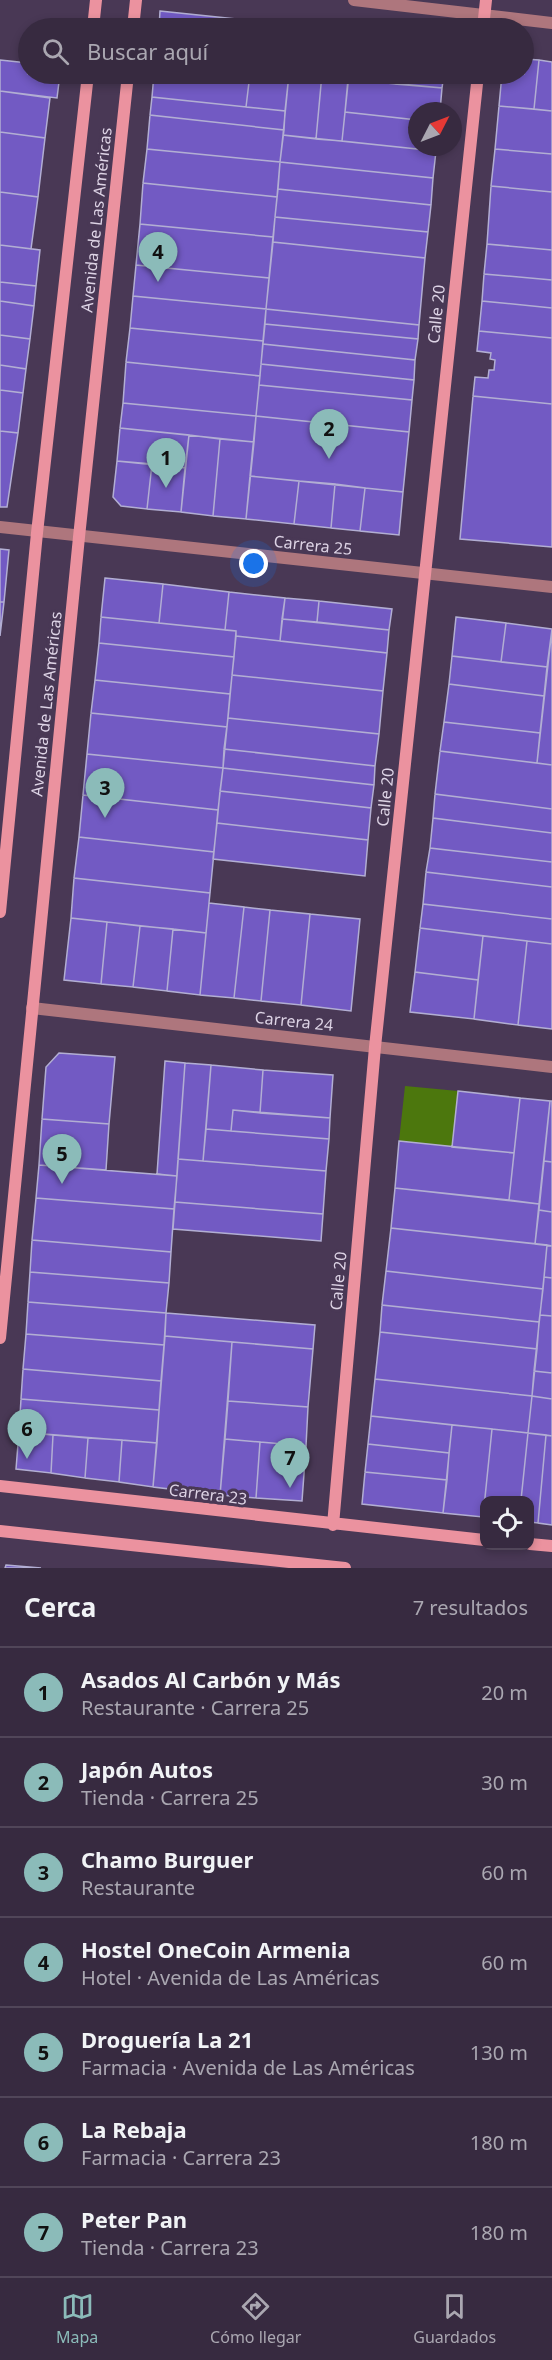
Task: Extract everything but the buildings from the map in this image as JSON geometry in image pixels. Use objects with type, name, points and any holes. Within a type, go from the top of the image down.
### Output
[{"type":"main road","points":[[94,18],[96,0]]},
{"type":"main road","points":[[134,18],[136,0]]},
{"type":"main road","points":[[484,18],[486,0]]},
{"type":"main road","name":"Avenida de Las Américas","points":[[0,912],[37,532],[87,84]]},
{"type":"main road","name":"Avenida de Las Américas","points":[[0,1338],[79,537],[127,84]]},
{"type":"main road","name":"Calle 20","points":[[333,1525],[375,1047],[477,84]]},
{"type":"main road","name":"Carrera 23","points":[[0,1486],[333,1525],[480,1540]]},
{"type":"main road","points":[[0,1531],[345,1568]]},
{"type":"main road","points":[[534,1544],[552,1546]]},
{"type":"street","points":[[354,0],[510,18]]},
{"type":"street","points":[[534,21],[552,23]]},
{"type":"street","name":"Carrera 25","points":[[0,527],[552,587]]},
{"type":"street","name":"Carrera 24","points":[[32,1008],[552,1066]]},
{"type":"green space","points":[[405,1086],[458,1091],[452,1147],[399,1141]]},
{"type":"place","name":"Hostel OneCoin Armenia","points":[[158,282]]},
{"type":"place","name":"Japón Autos","points":[[329,459]]},
{"type":"place","name":"Asados Al Carbón y Más","points":[[166,488]]},
{"type":"place","name":"Chamo Burguer","points":[[105,818]]},
{"type":"place","name":"Droguería La 21","points":[[62,1184]]},
{"type":"place","name":"La Rebaja","points":[[27,1459]]},
{"type":"place","name":"Peter Pan","points":[[290,1488]]}]
